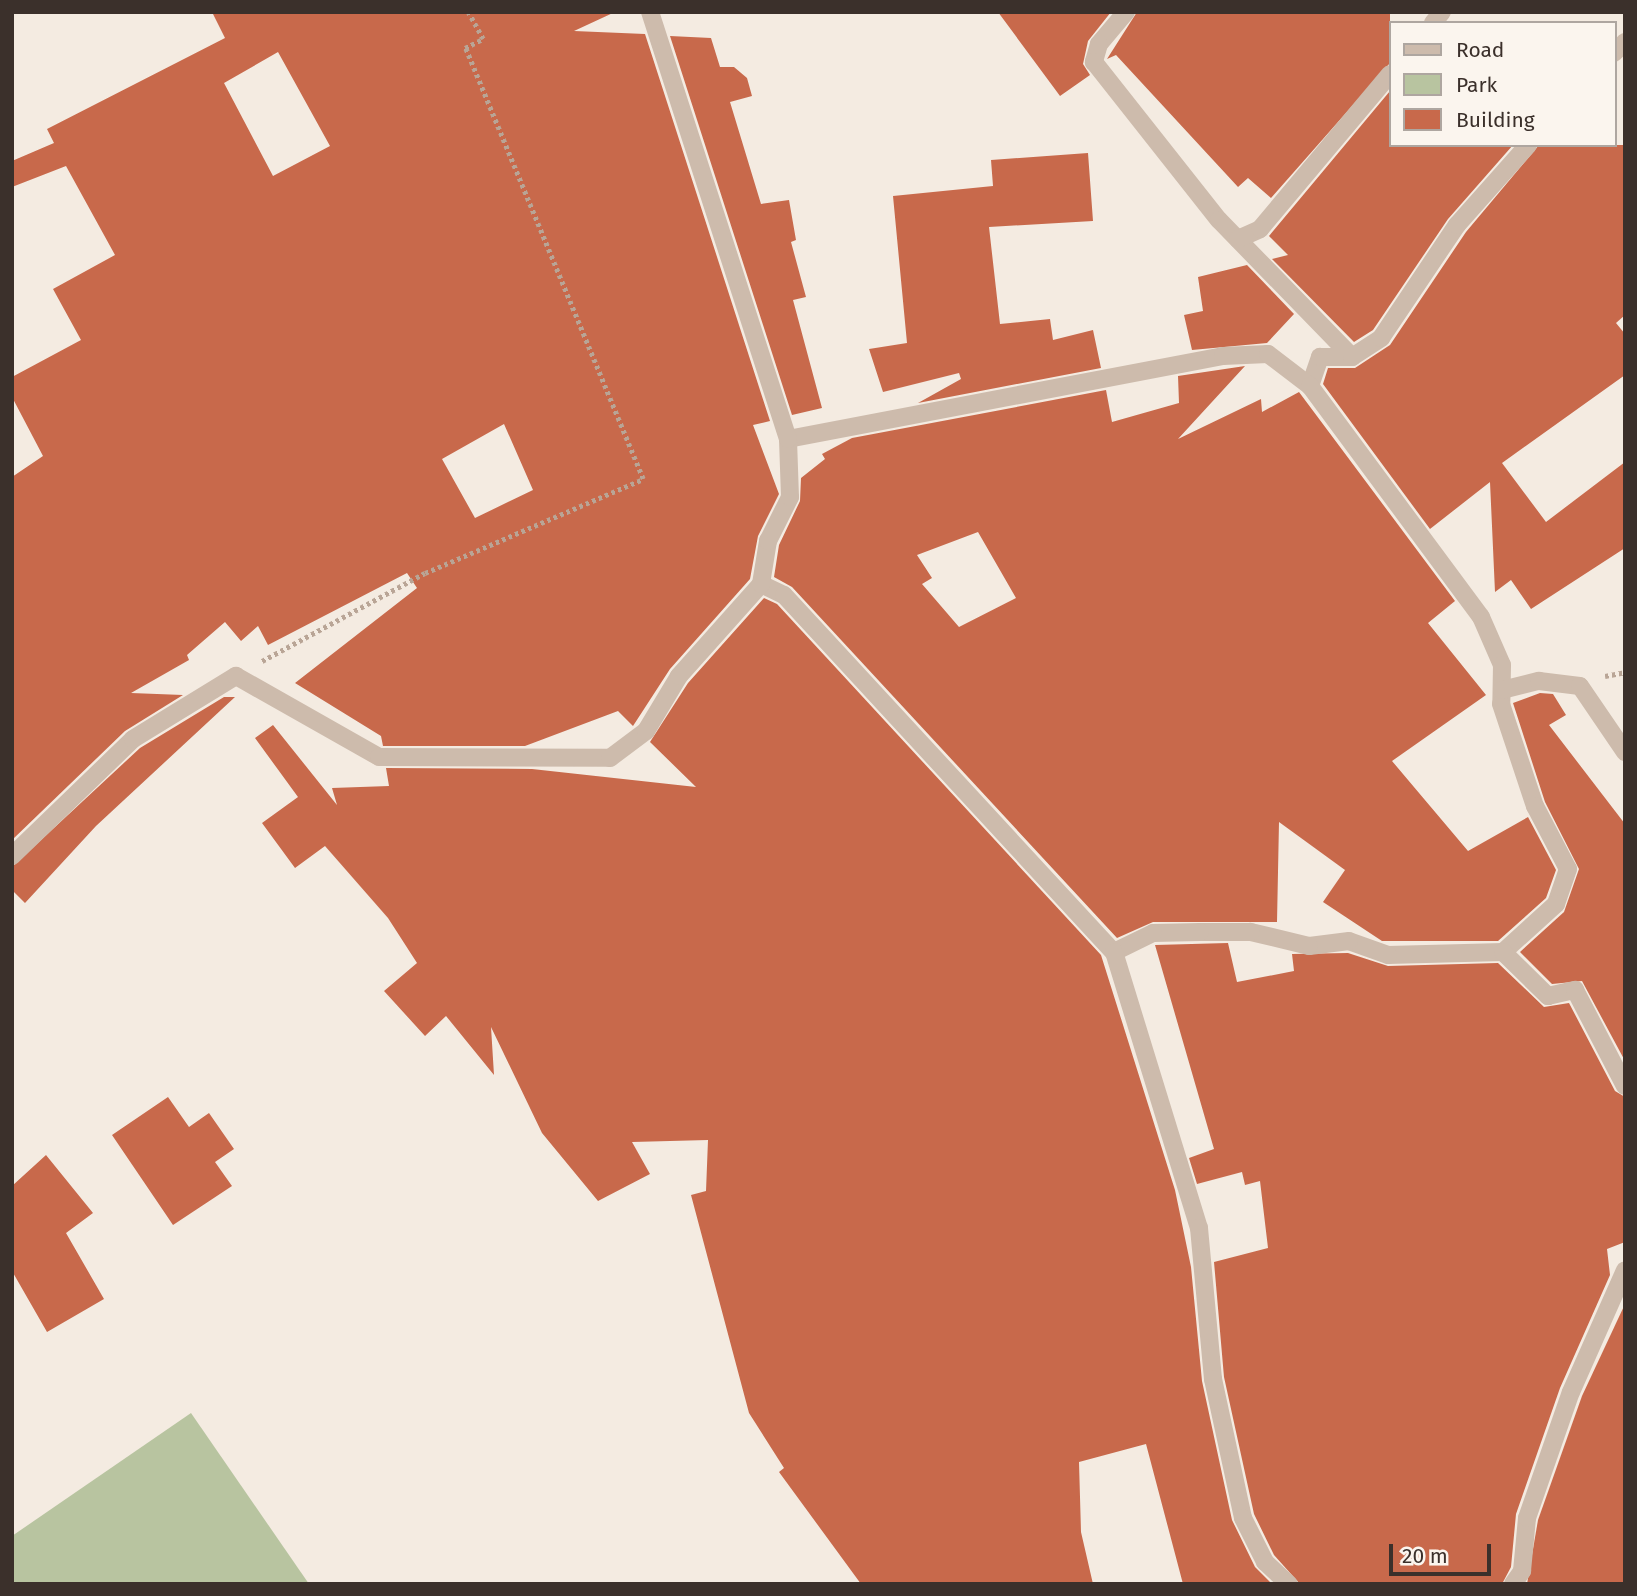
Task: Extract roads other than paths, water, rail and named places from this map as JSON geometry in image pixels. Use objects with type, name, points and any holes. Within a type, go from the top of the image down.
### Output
[{"type":"street","points":[[1126,12],[1099,44],[1094,62],[1238,240],[1352,357]]},
{"type":"street","points":[[12,856],[133,739],[236,676],[379,757],[610,758],[646,732],[679,676],[761,583],[768,541],[790,497],[788,439],[654,14]]},
{"type":"street","points":[[1238,240],[1260,229],[1388,76]]},
{"type":"street","points":[[1310,386],[1320,357],[1352,357],[1381,338],[1457,225],[1526,147]]},
{"type":"street","points":[[788,439],[1223,356],[1268,354],[1310,386],[1480,617],[1502,665],[1501,704],[1535,806],[1568,869],[1556,904],[1503,952],[1388,956],[1349,941],[1309,946],[1251,932],[1153,933],[1114,952]]},
{"type":"street","points":[[761,583],[784,595],[1114,952],[1199,1228],[1213,1379],[1243,1518],[1265,1562],[1289,1584]]},
{"type":"street","points":[[1502,690],[1539,681],[1580,686],[1625,752]]},
{"type":"street","points":[[1503,952],[1548,996],[1575,990],[1625,1086]]},
{"type":"street","points":[[1513,1584],[1522,1571],[1527,1518],[1571,1391],[1625,1270]]}]
